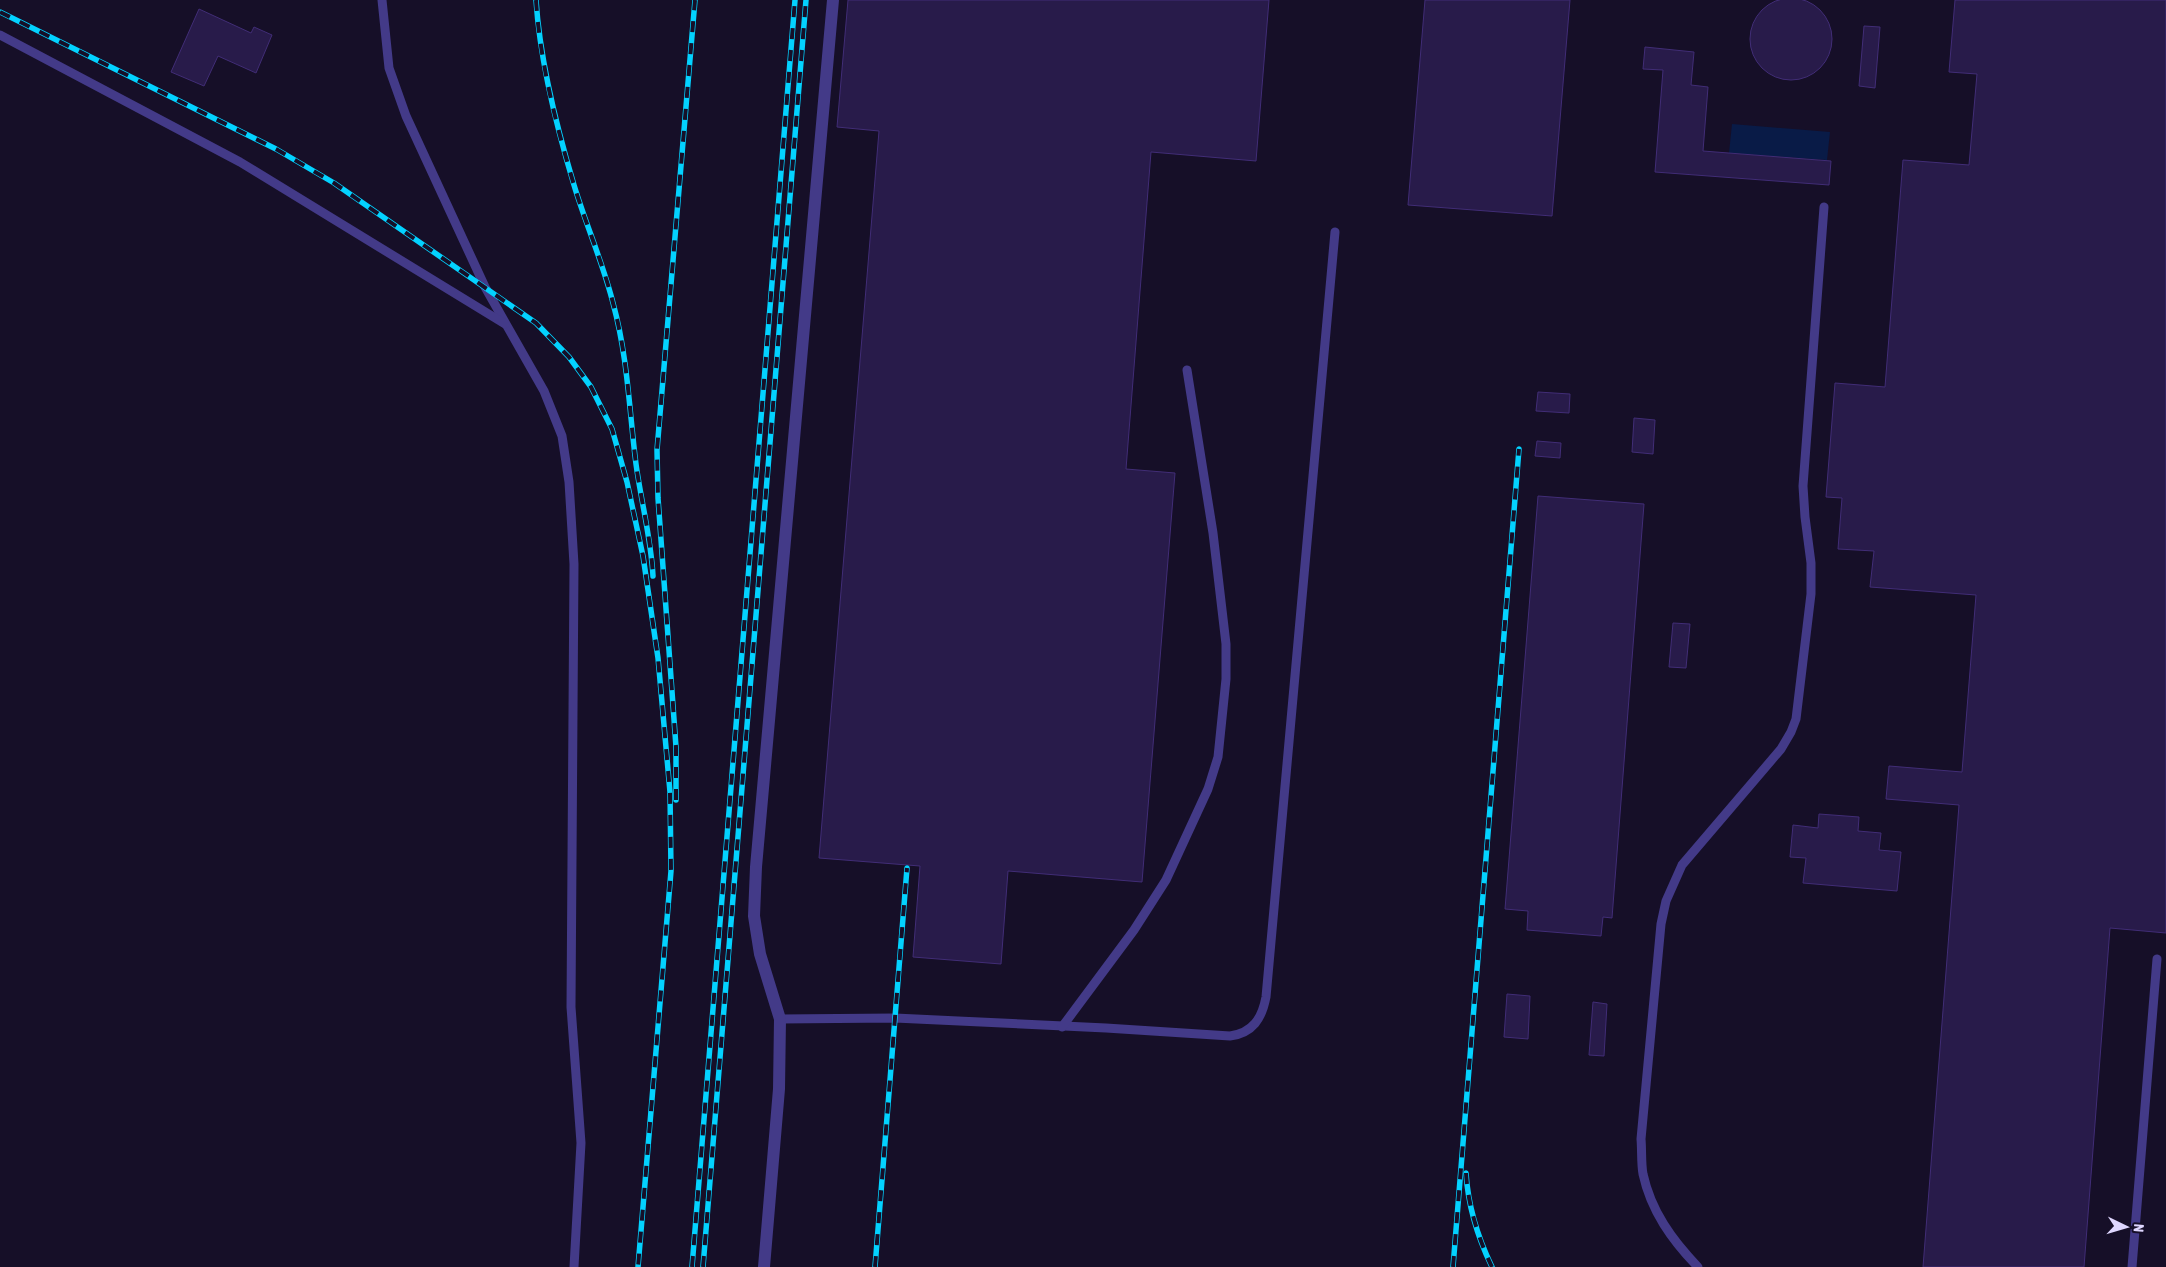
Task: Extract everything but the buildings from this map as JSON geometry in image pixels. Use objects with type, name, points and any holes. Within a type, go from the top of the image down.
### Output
[{"type":"street","points":[[764,1267],[779,1089],[780,1019],[760,954],[754,916],[756,867],[833,0]]},
{"type":"lane","points":[[382,0],[389,68],[406,116],[485,287],[544,391],[562,436],[570,482],[574,564],[571,1007],[581,1143],[574,1267]]},
{"type":"lane","points":[[0,35],[240,162],[506,324]]},
{"type":"lane","points":[[1698,1267],[1662,1224],[1650,1199],[1643,1172],[1641,1138],[1661,924],[1666,901],[1682,865],[1781,749],[1796,719],[1811,594],[1811,563],[1803,486],[1824,207]]},
{"type":"lane","points":[[780,1019],[894,1018],[1230,1036],[1241,1035],[1258,1022],[1264,1011],[1266,997],[1334,232]]},
{"type":"lane","points":[[1062,1026],[1134,930],[1166,880],[1208,789],[1218,756],[1226,678],[1226,644],[1213,533],[1187,370]]},
{"type":"lane","points":[[2132,1267],[2157,960]]},
{"type":"water","points":[[1732,124],[1830,132],[1827,160],[1729,153]]},
{"type":"railway","points":[[536,0],[545,70],[561,140],[574,185],[609,288],[618,323],[653,576]]},
{"type":"railway","points":[[676,800],[676,747],[658,498],[657,450],[695,0]]},
{"type":"railway","points":[[692,1267],[795,0]]},
{"type":"railway","points":[[703,1267],[806,0]]},
{"type":"railway","points":[[0,12],[276,149],[334,183],[536,323],[569,357],[591,387],[612,429],[627,482],[643,556],[658,658],[670,792],[671,871],[638,1267]]},
{"type":"railway","points":[[1453,1267],[1519,449]]},
{"type":"railway","points":[[875,1267],[907,868]]},
{"type":"railway","points":[[1466,1173],[1475,1221],[1482,1245],[1492,1267]]}]
